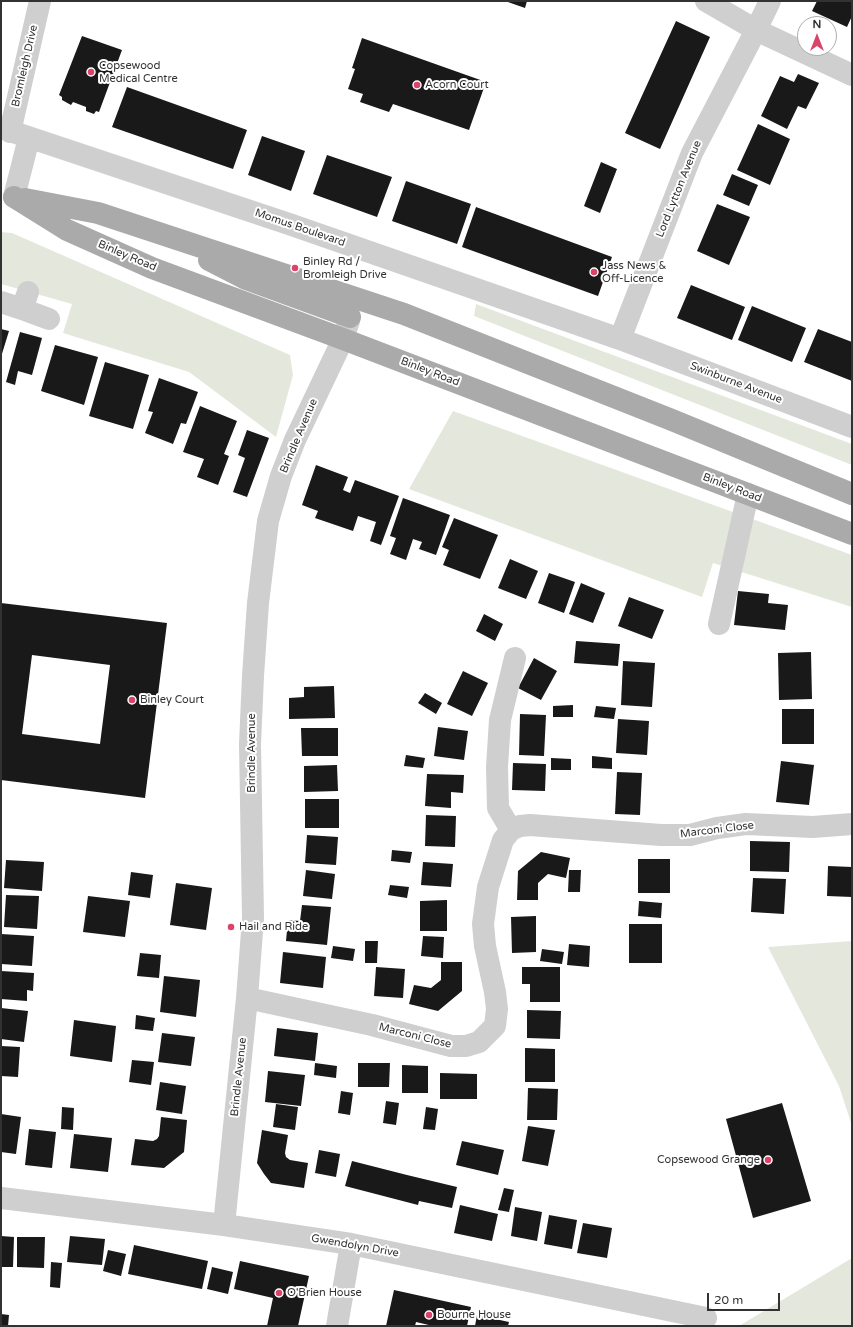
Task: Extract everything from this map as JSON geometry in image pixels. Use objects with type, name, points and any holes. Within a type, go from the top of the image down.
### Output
[{"type":"main road","points":[[7,194],[98,212],[151,230],[246,279],[354,308],[404,314],[672,420],[852,494]]},
{"type":"main road","name":"Binley Road","points":[[7,194],[67,230],[152,268],[343,339],[852,534]]},
{"type":"street","name":"Bromleigh Drive","points":[[7,194],[13,132],[40,1]]},
{"type":"street","points":[[706,1],[756,30],[852,75]]},
{"type":"street","name":"Lord Lytton Avenue","points":[[620,339],[692,153],[770,1]]},
{"type":"street","name":"Momus Boulevard","points":[[13,132],[289,224],[620,339]]},
{"type":"street","points":[[1,302],[25,300],[49,319]]},
{"type":"street","name":"Brindle Avenue","points":[[224,1225],[247,998],[252,918],[250,744],[258,603],[268,521],[281,476],[295,440],[343,339],[354,308]]},
{"type":"street","name":"Swinburne Avenue","points":[[620,339],[852,427]]},
{"type":"street","points":[[719,624],[748,494]]},
{"type":"street","points":[[511,830],[498,808],[497,767],[500,720],[515,658]]},
{"type":"street","name":"Marconi Close","points":[[247,998],[372,1025],[451,1046],[466,1046],[479,1042],[495,1026],[497,1009],[495,992],[485,946],[483,924],[488,887],[503,840],[511,830],[520,826],[530,825],[661,835],[690,835],[717,828],[746,824],[813,827],[852,824]]},
{"type":"street","name":"Gwendolyn Drive","points":[[1,1198],[224,1225],[351,1244],[706,1318]]},
{"type":"street","points":[[338,1326],[351,1244]]},
{"type":"shaded area","points":[[1,232],[12,233],[290,355],[293,375],[276,437],[189,372],[63,333],[72,304],[1,284]]},
{"type":"shaded area","points":[[476,304],[852,444],[852,465],[474,316]]},
{"type":"shaded area","points":[[453,411],[852,555],[852,607],[713,563],[702,597],[409,489]]},
{"type":"shaded area","points":[[852,941],[852,1126],[839,1086],[768,947]]},
{"type":"shaded area","points":[[852,1258],[852,1326],[739,1326]]},
{"type":"building","points":[[505,1],[527,1],[525,8]]},
{"type":"building","points":[[817,1],[852,1],[852,16],[847,27],[837,22],[837,16],[823,16],[812,11]]},
{"type":"building","points":[[676,21],[710,37],[660,149],[625,133]]},
{"type":"building","name":"Copsewood Medical Centre","points":[[82,36],[122,50],[99,112],[96,111],[94,114],[86,111],[86,107],[73,102],[71,105],[62,100],[62,97],[59,95]]},
{"type":"building","name":"Acorn Court","points":[[362,38],[486,82],[469,130],[393,104],[389,112],[360,102],[363,94],[348,89],[355,69],[352,68]]},
{"type":"building","points":[[798,74],[819,83],[806,109],[798,106],[787,129],[761,116],[780,76],[794,82]]},
{"type":"building","points":[[127,87],[247,130],[233,169],[112,127]]},
{"type":"building","points":[[758,124],[790,139],[770,185],[737,170]]},
{"type":"building","points":[[262,136],[305,151],[291,191],[248,175]]},
{"type":"building","points":[[327,155],[392,177],[377,217],[313,194]]},
{"type":"building","points":[[601,162],[617,169],[600,213],[584,206]]},
{"type":"building","points":[[732,174],[758,185],[749,206],[723,195]]},
{"type":"building","points":[[406,181],[471,204],[457,244],[392,221]]},
{"type":"building","points":[[717,204],[750,217],[729,265],[697,251]]},
{"type":"building","points":[[476,207],[612,257],[598,296],[462,247]]},
{"type":"building","points":[[691,285],[745,307],[732,340],[677,318]]},
{"type":"building","points":[[752,306],[806,328],[792,362],[738,340]]},
{"type":"building","points":[[1,329],[9,331],[1,357]]},
{"type":"building","points":[[818,329],[852,342],[852,381],[804,362]]},
{"type":"building","points":[[20,332],[42,338],[32,375],[18,371],[15,385],[6,382]]},
{"type":"building","points":[[55,345],[98,357],[84,405],[41,391]]},
{"type":"building","points":[[105,362],[149,375],[133,429],[89,416]]},
{"type":"building","points":[[159,378],[198,392],[186,424],[181,423],[173,444],[145,433],[153,412],[148,411]]},
{"type":"building","points":[[200,406],[237,421],[224,454],[229,456],[218,485],[197,477],[204,459],[183,452]]},
{"type":"building","points":[[247,430],[269,438],[247,497],[233,492],[245,458],[238,455]]},
{"type":"building","points":[[316,465],[348,477],[343,490],[350,493],[355,480],[399,496],[381,545],[370,541],[376,522],[358,516],[353,531],[315,518],[318,511],[302,505]]},
{"type":"building","points":[[403,498],[450,515],[436,555],[419,549],[422,542],[413,539],[406,560],[390,554],[396,538],[390,536]]},
{"type":"building","points":[[454,518],[498,535],[480,579],[443,565],[449,550],[442,547]]},
{"type":"building","points":[[510,559],[538,571],[526,599],[498,588]]},
{"type":"building","points":[[549,573],[575,582],[564,613],[538,603]]},
{"type":"building","points":[[581,583],[605,593],[593,623],[569,614]]},
{"type":"building","points":[[738,591],[769,594],[768,603],[788,605],[785,630],[734,625]]},
{"type":"building","points":[[629,597],[664,610],[652,639],[618,626]]},
{"type":"building","name":"Binley Court","points":[[1,603],[167,623],[145,798],[1,780]],"holes":[[[32,655],[110,665],[100,744],[22,734]]]},
{"type":"building","points":[[484,614],[503,624],[495,641],[476,631]]},
{"type":"building","points":[[576,641],[620,644],[618,666],[574,663]]},
{"type":"building","points":[[811,652],[812,699],[779,700],[778,653]]},
{"type":"building","points":[[534,658],[557,671],[541,700],[518,688]]},
{"type":"building","points":[[623,661],[655,663],[652,707],[621,705]]},
{"type":"building","points":[[463,671],[488,683],[472,716],[447,704]]},
{"type":"building","points":[[334,686],[335,718],[289,719],[289,698],[304,697],[304,687]]},
{"type":"building","points":[[425,693],[442,703],[436,714],[418,703]]},
{"type":"building","points":[[573,705],[573,717],[553,717],[553,706]]},
{"type":"building","points":[[596,706],[616,708],[614,719],[594,717]]},
{"type":"building","points":[[782,709],[814,709],[814,744],[782,744]]},
{"type":"building","points":[[520,714],[546,715],[544,756],[519,755]]},
{"type":"building","points":[[618,719],[649,721],[647,755],[616,753]]},
{"type":"building","points":[[438,727],[468,731],[464,760],[434,756]]},
{"type":"building","points":[[301,728],[338,728],[338,756],[302,756]]},
{"type":"building","points":[[406,755],[425,758],[423,768],[404,766]]},
{"type":"building","points":[[592,756],[612,758],[612,769],[592,768]]},
{"type":"building","points":[[551,758],[571,759],[571,770],[551,770]]},
{"type":"building","points":[[781,761],[814,765],[809,805],[776,802]]},
{"type":"building","points":[[513,763],[546,764],[545,791],[512,790]]},
{"type":"building","points":[[337,765],[338,791],[304,792],[304,766]]},
{"type":"building","points":[[617,772],[642,773],[640,815],[615,814]]},
{"type":"building","points":[[427,774],[464,775],[463,793],[451,792],[451,808],[425,806]]},
{"type":"building","points":[[305,799],[339,799],[339,828],[305,828]]},
{"type":"building","points":[[426,815],[456,816],[455,847],[425,846]]},
{"type":"building","points":[[307,835],[338,837],[336,865],[305,863]]},
{"type":"building","points":[[750,841],[790,842],[789,872],[750,871]]},
{"type":"building","points":[[392,850],[412,852],[410,863],[391,861]]},
{"type":"building","points":[[541,852],[570,858],[566,878],[548,874],[538,883],[538,900],[517,900],[518,871]]},
{"type":"building","points":[[638,859],[670,859],[670,893],[638,893]]},
{"type":"building","points":[[6,860],[44,862],[42,891],[4,888]]},
{"type":"building","points":[[423,862],[453,864],[451,887],[421,885]]},
{"type":"building","points":[[828,866],[852,867],[852,897],[827,896]]},
{"type":"building","points":[[306,870],[335,874],[332,899],[303,896]]},
{"type":"building","points":[[569,870],[581,870],[580,892],[568,892]]},
{"type":"building","points":[[131,872],[153,875],[150,898],[128,895]]},
{"type":"building","points":[[753,878],[786,879],[784,914],[751,912]]},
{"type":"building","points":[[176,883],[212,888],[206,930],[170,925]]},
{"type":"building","points":[[390,885],[409,887],[407,898],[388,895]]},
{"type":"building","points":[[6,895],[39,896],[37,929],[4,927]]},
{"type":"building","points":[[88,896],[130,901],[125,937],[83,932]]},
{"type":"building","points":[[447,900],[447,931],[420,931],[420,901]]},
{"type":"building","points":[[639,901],[662,903],[661,918],[638,916]]},
{"type":"building","points":[[302,905],[331,907],[327,945],[286,941],[288,920],[300,921]]},
{"type":"building","points":[[536,916],[536,952],[512,953],[511,917]]},
{"type":"building","points":[[629,924],[662,924],[662,963],[629,963]]},
{"type":"building","points":[[1,934],[34,936],[32,966],[1,964]]},
{"type":"building","points":[[423,936],[444,937],[443,958],[421,956]]},
{"type":"building","points":[[365,941],[378,941],[377,963],[365,963]]},
{"type":"building","points":[[569,944],[590,946],[589,967],[567,965]]},
{"type":"building","points":[[333,946],[355,949],[353,961],[331,958]]},
{"type":"building","points":[[542,949],[564,952],[562,964],[540,961]]},
{"type":"building","points":[[283,952],[326,957],[323,988],[280,983]]},
{"type":"building","points":[[140,953],[161,955],[159,978],[137,976]]},
{"type":"building","points":[[441,962],[462,962],[462,991],[438,1011],[409,1004],[414,985],[431,988],[441,980]]},
{"type":"building","points":[[376,967],[405,969],[403,998],[374,996]]},
{"type":"building","points":[[522,967],[560,967],[560,1002],[530,1002],[530,984],[522,984]]},
{"type":"building","points":[[1,971],[34,973],[33,991],[27,990],[27,1001],[1,999]]},
{"type":"building","points":[[164,976],[200,980],[196,1017],[160,1012]]},
{"type":"building","points":[[1,1008],[28,1011],[24,1042],[1,1039]]},
{"type":"building","points":[[527,1010],[561,1011],[560,1039],[527,1038]]},
{"type":"building","points":[[136,1015],[155,1018],[153,1031],[135,1029]]},
{"type":"building","points":[[74,1020],[116,1026],[112,1062],[70,1056]]},
{"type":"building","points":[[277,1028],[318,1033],[315,1061],[274,1056]]},
{"type":"building","points":[[162,1033],[195,1037],[191,1066],[158,1062]]},
{"type":"building","points":[[1,1046],[20,1047],[18,1077],[1,1076]]},
{"type":"building","points":[[525,1048],[555,1049],[555,1082],[525,1082]]},
{"type":"building","points":[[132,1060],[154,1062],[151,1085],[129,1082]]},
{"type":"building","points":[[315,1063],[337,1066],[336,1078],[314,1075]]},
{"type":"building","points":[[358,1063],[390,1063],[389,1087],[358,1087]]},
{"type":"building","points":[[402,1065],[428,1066],[428,1093],[402,1093]]},
{"type":"building","points":[[268,1071],[305,1075],[301,1106],[265,1102]]},
{"type":"building","points":[[440,1073],[477,1074],[477,1099],[440,1099]]},
{"type":"building","points":[[160,1082],[186,1086],[182,1114],[156,1110]]},
{"type":"building","points":[[528,1088],[558,1089],[557,1120],[527,1120]]},
{"type":"building","points":[[341,1091],[353,1093],[350,1115],[338,1113]]},
{"type":"building","points":[[386,1101],[399,1103],[396,1125],[383,1123]]},
{"type":"building","name":"Copsewood Grange","points":[[782,1103],[811,1201],[753,1218],[726,1119]]},
{"type":"building","points":[[276,1104],[298,1107],[295,1130],[273,1127]]},
{"type":"building","points":[[62,1107],[74,1108],[73,1130],[61,1129]]},
{"type":"building","points":[[426,1107],[438,1109],[435,1130],[423,1129]]},
{"type":"building","points":[[1,1114],[21,1117],[16,1154],[1,1152]]},
{"type":"building","points":[[161,1117],[187,1120],[184,1152],[164,1168],[131,1165],[135,1139],[153,1141],[157,1139],[159,1136]]},
{"type":"building","points":[[528,1126],[555,1130],[548,1166],[522,1161]]},
{"type":"building","points":[[29,1129],[56,1132],[52,1168],[25,1165]]},
{"type":"building","points":[[262,1130],[288,1135],[285,1153],[286,1157],[290,1160],[308,1163],[304,1188],[271,1183],[264,1174],[257,1163]]},
{"type":"building","points":[[74,1134],[112,1138],[108,1172],[70,1168]]},
{"type":"building","points":[[462,1141],[504,1150],[498,1175],[456,1165]]},
{"type":"building","points":[[319,1150],[340,1154],[336,1177],[315,1173]]},
{"type":"building","points":[[352,1161],[457,1187],[452,1208],[419,1201],[418,1205],[345,1186]]},
{"type":"building","points":[[504,1188],[514,1190],[509,1212],[498,1210]]},
{"type":"building","points":[[460,1205],[498,1214],[492,1241],[454,1233]]},
{"type":"building","points":[[515,1207],[542,1212],[537,1241],[511,1236]]},
{"type":"building","points":[[549,1215],[577,1220],[572,1249],[544,1244]]},
{"type":"building","points":[[583,1223],[612,1228],[607,1258],[577,1253]]},
{"type":"building","points":[[1,1236],[14,1237],[13,1267],[1,1267]]},
{"type":"building","points":[[70,1236],[105,1239],[102,1265],[67,1262]]},
{"type":"building","points":[[17,1237],[45,1237],[44,1268],[17,1267]]},
{"type":"building","points":[[134,1245],[208,1261],[202,1289],[128,1274]]},
{"type":"building","points":[[108,1250],[126,1254],[121,1276],[103,1271]]},
{"type":"building","name":"O'Brien House","points":[[240,1261],[309,1276],[298,1326],[267,1326],[273,1298],[234,1289]]},
{"type":"building","points":[[51,1262],[62,1263],[60,1288],[50,1287]]},
{"type":"building","points":[[212,1267],[233,1272],[228,1294],[207,1289]]},
{"type":"building","name":"Bourne House","points":[[394,1290],[471,1307],[467,1326],[433,1326],[416,1322],[415,1326],[386,1326]]},
{"type":"building","points":[[1,1314],[9,1315],[8,1326],[1,1326]]},
{"type":"building","points":[[477,1315],[509,1322],[508,1326],[475,1326]]},
{"type":"place","name":"Copsewood Medical Centre","points":[[91,72]]},
{"type":"place","name":"Acorn Court","points":[[417,85]]},
{"type":"place","name":"Binley Rd / Bromleigh Drive","points":[[295,268]]},
{"type":"place","name":"Jass News & Off-Licence","points":[[594,272]]},
{"type":"place","name":"Binley Court","points":[[132,700]]},
{"type":"place","name":"Hail and Ride","points":[[231,927]]},
{"type":"place","name":"Copsewood Grange","points":[[768,1160]]},
{"type":"place","name":"O'Brien House","points":[[279,1293]]},
{"type":"place","name":"Bourne House","points":[[429,1315]]}]
